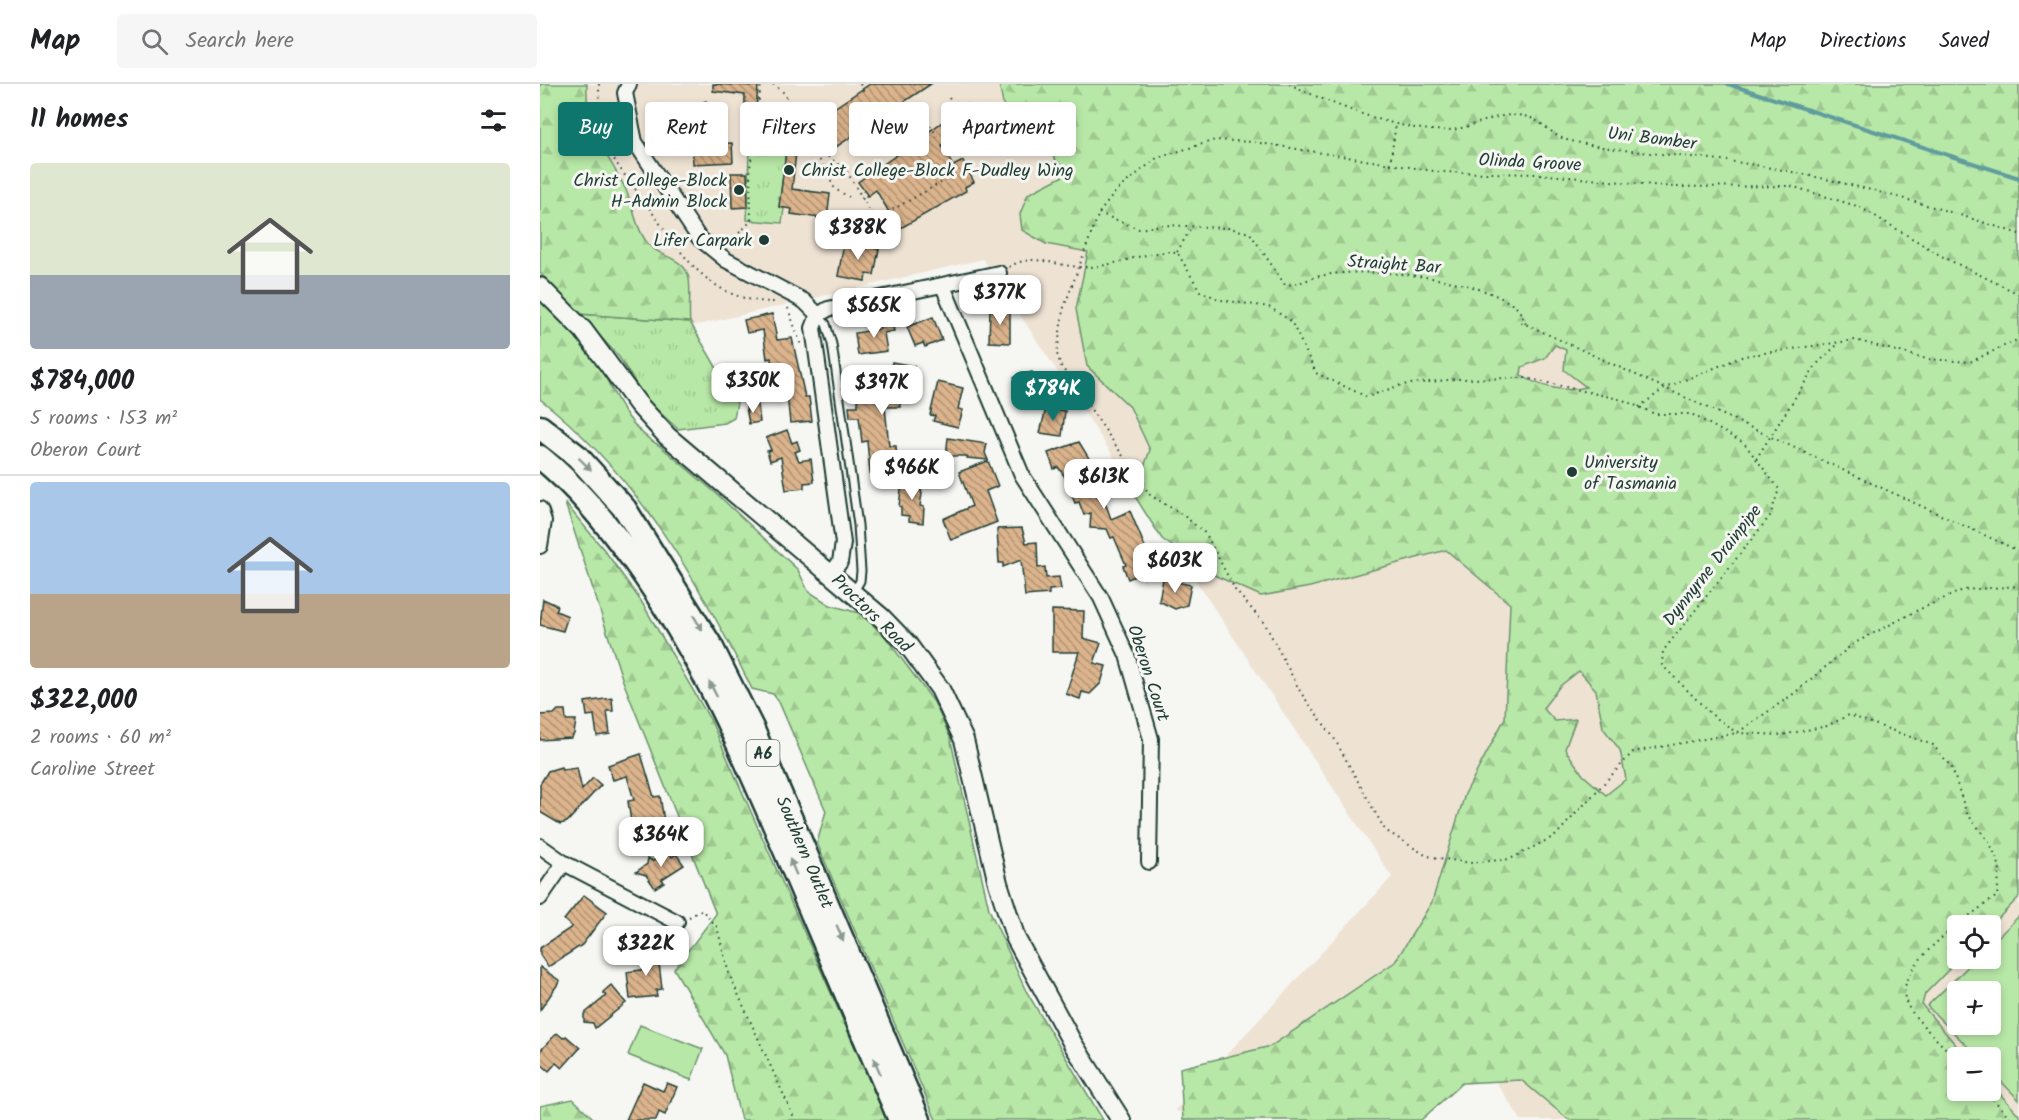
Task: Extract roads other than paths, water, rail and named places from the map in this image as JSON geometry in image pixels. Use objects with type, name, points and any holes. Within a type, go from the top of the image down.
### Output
[{"type":"highway","name":"Southern Outlet","points":[[540,427],[586,465],[625,509],[711,646],[757,738],[920,1120]]},
{"type":"highway","name":"Southern Outlet","points":[[540,457],[577,490],[615,535],[669,612],[705,673],[759,788],[900,1120]]},
{"type":"street","points":[[629,84],[625,93],[635,142],[699,238],[726,260],[795,295],[818,315]]},
{"type":"street","points":[[831,574],[840,562],[843,543],[813,328],[818,315],[828,309],[999,273]]},
{"type":"street","name":"Oberon Court","points":[[943,286],[1022,475],[1101,598],[1127,655],[1151,739],[1149,862]]},
{"type":"street","name":"Proctors Road","points":[[540,287],[587,335],[638,404],[667,436],[853,593],[908,645],[950,706],[964,740],[998,884],[1016,939],[1073,1044],[1121,1120]]},
{"type":"street","points":[[540,509],[544,522],[540,546]]},
{"type":"street","points":[[540,846],[564,863],[677,922]]},
{"type":"street","points":[[540,898],[564,863]]},
{"type":"lane","points":[[818,315],[826,324],[832,344],[858,525],[861,571],[860,581],[853,593]]},
{"type":"waterway","points":[[1728,84],[2019,178]]},
{"type":"place","name":"Christ College-Block F-Dudley Wing","points":[[789,170]]},
{"type":"place","name":"Christ College-Block H-Admin Block","points":[[739,190]]},
{"type":"place","name":"Lifer Carpark","points":[[764,240]]},
{"type":"place","name":"University of Tasmania","points":[[1572,472]]}]
